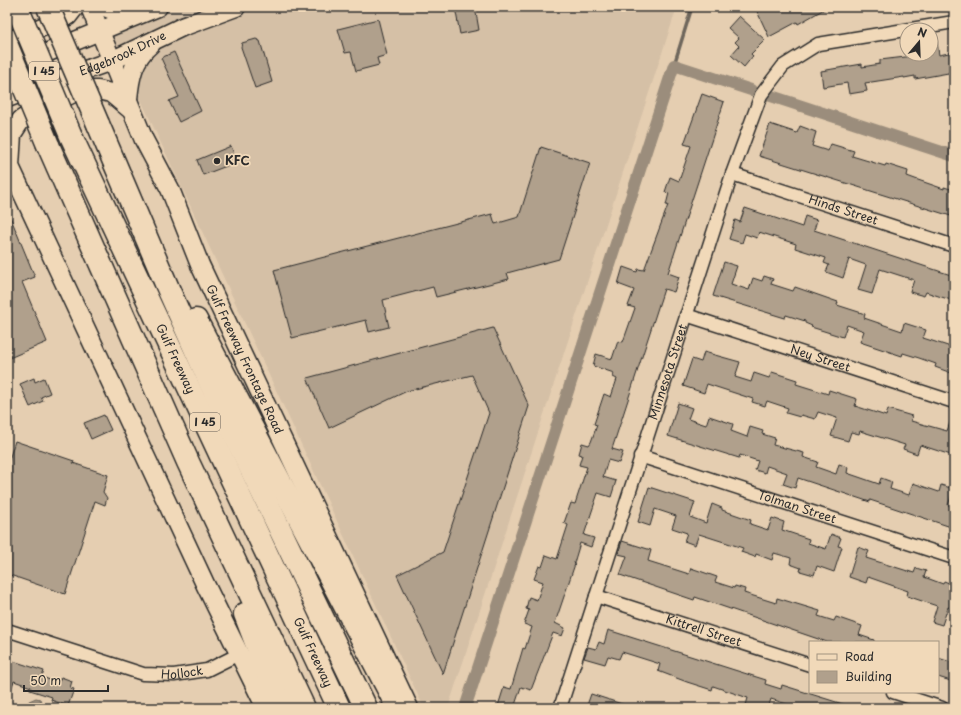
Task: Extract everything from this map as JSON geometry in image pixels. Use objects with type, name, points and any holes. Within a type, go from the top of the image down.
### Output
[{"type":"highway","name":"Gulf Freeway","points":[[17,7],[71,136],[339,708]]},
{"type":"highway","name":"Gulf Freeway","points":[[48,7],[170,294],[223,411],[366,708]]},
{"type":"highway","name":"I 45","points":[[7,46],[48,145],[188,462],[304,708]]},
{"type":"highway","points":[[170,294],[198,321],[398,708]]},
{"type":"highway","points":[[188,462],[281,708]]},
{"type":"main road","points":[[7,42],[68,16],[75,7]]},
{"type":"main road","name":"Gulf Freeway Frontage Road","points":[[90,7],[98,32],[144,140],[170,189],[200,265],[409,708]]},
{"type":"main road","points":[[105,7],[112,10],[156,8]]},
{"type":"main road","name":"Edgebrook Drive","points":[[7,98],[111,61],[182,27],[236,7]]},
{"type":"main road","points":[[7,69],[156,8]]},
{"type":"main road","points":[[157,38],[142,52],[134,64],[129,82],[130,106],[111,93],[98,90],[80,90],[33,112],[21,120],[12,134],[8,163],[206,586],[241,654],[266,708]]},
{"type":"street","name":"Minnesota Street","points":[[560,708],[732,174],[761,95],[783,66],[818,44],[954,22]]},
{"type":"street","name":"Hinds Street","points":[[732,174],[954,246]]},
{"type":"street","name":"Ney Street","points":[[686,315],[954,402]]},
{"type":"street","name":"Tolman Street","points":[[640,456],[954,558]]},
{"type":"street","name":"Kittrell Street","points":[[596,596],[809,665]]},
{"type":"street","name":"Hollock","points":[[7,630],[143,674],[174,676],[207,670],[241,654]]},
{"type":"street","points":[[895,693],[942,708]]},
{"type":"shaded area","points":[[101,7],[677,7],[448,708],[424,708],[113,40]]},
{"type":"shaded area","points":[[36,698],[40,699],[44,708],[28,708],[29,701]]},
{"type":"building","points":[[455,7],[475,7],[479,30],[460,34]]},
{"type":"building","points":[[755,7],[828,7],[798,24],[797,22],[769,37]]},
{"type":"building","points":[[739,16],[765,40],[751,54],[753,56],[744,67],[731,55],[739,46],[735,42],[739,38],[728,28]]},
{"type":"building","points":[[378,19],[387,55],[377,58],[379,65],[356,71],[351,52],[345,53],[338,29]]},
{"type":"building","points":[[256,39],[260,41],[272,82],[255,88],[241,47],[242,43]]},
{"type":"building","points":[[174,52],[201,111],[179,122],[169,101],[179,97],[161,58]]},
{"type":"building","points":[[954,52],[954,72],[915,79],[915,76],[865,83],[867,91],[849,94],[847,83],[823,87],[821,71],[862,64],[862,67],[880,64],[880,60],[899,58],[899,62],[939,62],[939,55]]},
{"type":"building","points":[[702,94],[724,102],[668,273],[679,277],[674,292],[664,289],[612,449],[623,452],[619,463],[608,460],[603,477],[616,481],[611,497],[598,493],[584,535],[594,538],[591,547],[580,543],[574,563],[575,564],[555,623],[565,628],[562,636],[553,633],[531,690],[521,687],[514,708],[498,706],[504,687],[511,689],[523,648],[525,649],[532,627],[524,624],[529,610],[526,609],[529,597],[537,600],[543,582],[534,579],[539,566],[542,567],[546,555],[557,559],[568,525],[564,523],[571,503],[575,504],[587,467],[579,465],[582,455],[579,454],[582,443],[589,445],[591,442],[597,425],[594,424],[604,394],[611,397],[617,379],[613,377],[614,373],[593,366],[596,354],[612,359],[618,341],[623,342],[635,308],[628,306],[634,290],[618,284],[623,267],[637,272],[638,269],[644,270],[668,205],[666,205],[669,193],[665,192],[670,177],[679,181],[691,146],[684,144]]},
{"type":"building","points":[[770,124],[797,133],[800,126],[816,132],[812,146],[828,151],[831,144],[854,151],[852,156],[908,171],[907,176],[944,189],[944,187],[954,190],[954,217],[759,156]]},
{"type":"building","name":"KFC","points":[[231,146],[237,162],[203,175],[197,160]]},
{"type":"building","points":[[541,147],[590,163],[559,259],[507,273],[509,279],[436,297],[433,287],[383,300],[389,327],[369,332],[366,320],[292,338],[274,270],[492,214],[495,224],[519,217]]},
{"type":"building","points":[[745,208],[802,227],[805,216],[817,220],[814,230],[954,276],[954,301],[926,292],[924,296],[910,292],[914,280],[880,269],[872,294],[858,290],[866,265],[849,259],[843,278],[826,272],[829,265],[824,263],[826,258],[795,248],[796,244],[759,232],[757,238],[745,234],[742,243],[729,239],[735,220],[740,222]]},
{"type":"building","points":[[7,209],[35,277],[22,282],[47,342],[7,359]]},
{"type":"building","points":[[724,262],[737,266],[731,284],[749,290],[753,278],[762,281],[764,276],[773,279],[771,284],[793,291],[795,287],[838,302],[837,305],[865,314],[864,318],[902,331],[904,323],[926,330],[923,338],[954,348],[954,374],[935,367],[936,364],[919,358],[903,353],[902,356],[860,342],[864,331],[847,325],[843,337],[811,327],[812,326],[805,323],[805,321],[786,315],[785,318],[713,296]]},
{"type":"building","points":[[493,328],[529,406],[443,674],[397,575],[443,552],[489,413],[472,375],[407,391],[329,428],[307,378]]},
{"type":"building","points":[[704,352],[740,362],[735,377],[751,382],[754,373],[769,378],[772,372],[797,380],[796,384],[828,394],[829,390],[857,399],[855,406],[886,416],[888,409],[912,416],[911,421],[947,431],[954,414],[954,456],[920,445],[917,454],[903,449],[905,445],[860,431],[859,434],[851,432],[848,441],[831,436],[837,418],[818,412],[815,419],[801,415],[800,417],[786,413],[788,408],[767,401],[765,406],[752,402],[753,399],[707,384],[704,393],[683,386],[692,359],[701,362]]},
{"type":"building","points":[[34,378],[35,382],[44,378],[50,393],[41,397],[43,401],[30,407],[20,384]]},
{"type":"building","points":[[678,403],[692,408],[688,419],[706,425],[709,416],[733,424],[731,431],[747,437],[750,427],[763,431],[762,434],[775,438],[773,445],[804,453],[803,457],[818,462],[816,467],[836,474],[839,464],[848,467],[847,473],[879,484],[881,478],[892,482],[890,489],[909,495],[913,483],[939,492],[941,485],[954,489],[948,505],[954,507],[954,528],[798,478],[795,488],[783,484],[787,473],[767,466],[765,473],[755,470],[758,461],[740,455],[739,458],[668,436]]},
{"type":"building","points":[[104,415],[111,430],[91,439],[84,423]]},
{"type":"building","points":[[15,441],[74,461],[73,463],[108,475],[103,492],[107,498],[105,505],[95,501],[65,594],[7,574],[7,466]]},
{"type":"building","points":[[649,487],[695,502],[690,517],[706,523],[712,504],[722,508],[722,510],[751,520],[750,524],[768,530],[772,518],[784,522],[782,530],[809,539],[808,543],[826,549],[831,534],[841,538],[838,546],[842,547],[834,572],[817,566],[814,575],[800,571],[801,568],[790,564],[791,558],[774,553],[772,560],[756,554],[755,557],[741,552],[743,548],[699,534],[695,545],[684,541],[687,533],[672,528],[676,516],[655,509],[650,526],[638,522]]},
{"type":"building","points":[[622,541],[651,550],[648,561],[689,574],[691,568],[717,577],[715,582],[734,588],[735,586],[745,589],[744,593],[776,603],[777,598],[820,611],[818,616],[834,621],[836,617],[862,626],[859,635],[874,641],[824,641],[695,597],[694,600],[620,575],[627,556],[618,554]]},
{"type":"building","points":[[858,547],[869,551],[866,558],[914,573],[916,568],[926,571],[924,577],[943,584],[944,581],[954,585],[954,609],[948,607],[942,625],[932,622],[937,606],[907,596],[908,591],[868,577],[866,583],[849,577]]},
{"type":"building","points":[[608,630],[766,680],[765,684],[781,689],[782,685],[849,706],[849,708],[799,708],[771,699],[768,708],[755,708],[746,705],[748,698],[713,686],[712,690],[687,682],[658,671],[660,664],[622,652],[619,659],[608,656],[605,664],[584,658],[588,647],[596,649],[599,642],[604,644]]},
{"type":"building","points":[[939,658],[954,663],[954,682],[939,677]]},
{"type":"building","points":[[7,659],[44,671],[42,677],[58,683],[61,677],[72,681],[70,688],[74,689],[68,706],[51,700],[52,697],[30,690],[31,687],[14,681],[8,697]]},
{"type":"building","points":[[591,694],[628,706],[628,708],[586,708]]},
{"type":"waterway","points":[[674,65],[692,7]]},
{"type":"waterway","points":[[465,708],[674,65],[751,90]]},
{"type":"waterway","points":[[768,95],[954,156]]},
{"type":"place","name":"KFC","points":[[217,161]]}]
